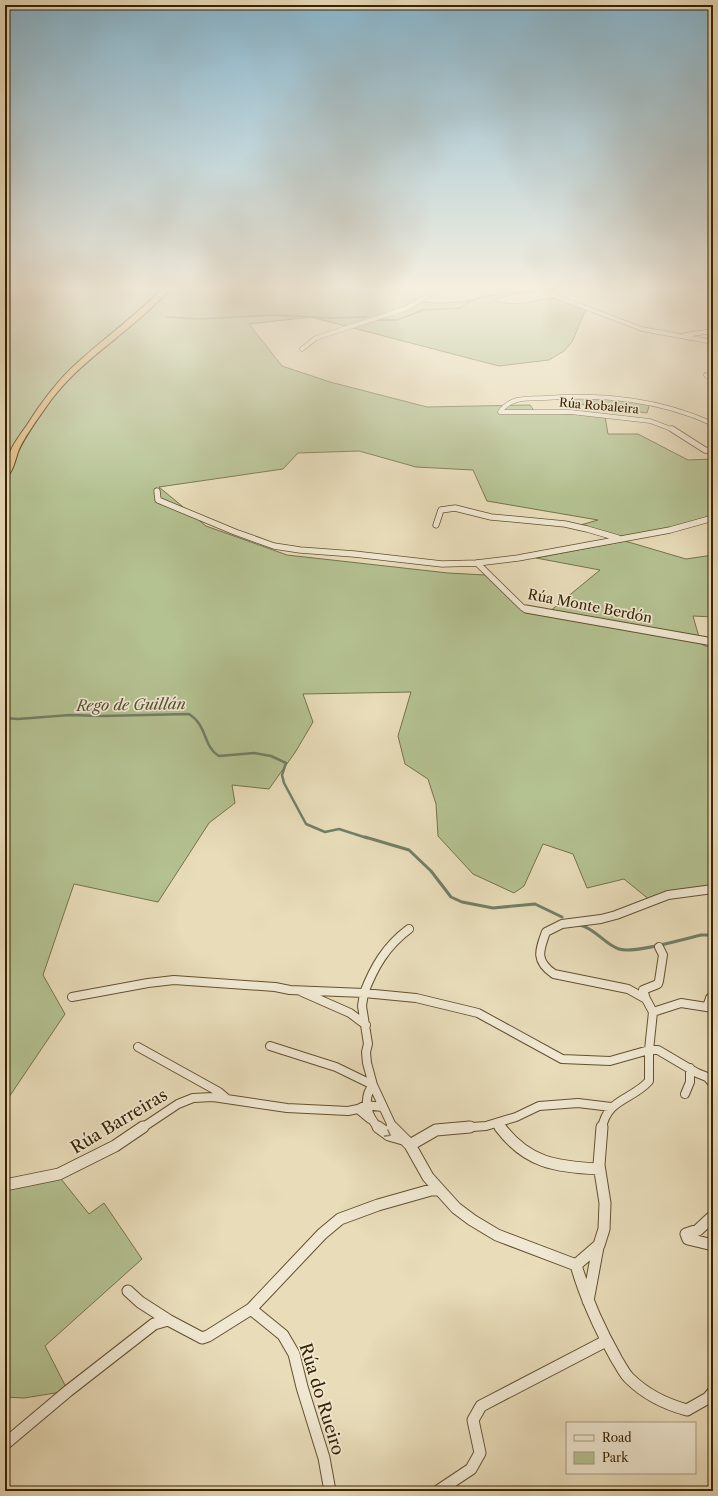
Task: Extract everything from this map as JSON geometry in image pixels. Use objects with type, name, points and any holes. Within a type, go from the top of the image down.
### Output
[{"type":"highway","points":[[5,475],[16,447],[49,398],[78,366],[89,357]]},
{"type":"street","points":[[706,375],[713,380]]},
{"type":"street","name":"Rúa Robaleira","points":[[713,424],[680,411],[624,398],[570,396],[521,399],[502,409],[500,412],[571,412],[650,421],[663,424],[705,450],[713,451]]},
{"type":"street","points":[[157,491],[158,500],[235,532],[274,546],[300,550],[354,554],[442,564],[477,563],[518,558],[670,530],[713,518]]},
{"type":"street","points":[[436,525],[441,510],[446,507],[454,507],[480,515],[520,521],[553,522],[577,526],[620,539]]},
{"type":"street","name":"Rúa Monte Berdón","points":[[477,563],[523,608],[713,642]]},
{"type":"street","points":[[646,998],[628,990],[560,975],[546,969],[539,960],[540,949],[546,932],[564,922],[596,921],[612,917],[654,899],[670,894],[713,889]]},
{"type":"street","points":[[409,929],[400,935],[384,952],[364,993],[362,1006],[368,1044],[366,1052],[367,1063],[373,1085],[393,1129],[406,1142],[428,1177],[439,1190],[456,1208],[472,1220],[497,1235],[564,1259],[576,1266],[593,1319],[604,1342],[628,1378],[647,1393],[668,1404],[687,1410],[708,1398],[713,1392]]},
{"type":"street","points":[[588,1302],[598,1247],[604,1229],[606,1208],[599,1169],[602,1129],[610,1107],[649,1082],[653,1012],[643,990],[658,984],[663,955],[659,947]]},
{"type":"street","points":[[72,997],[148,983],[174,980],[275,986],[298,990],[364,993],[416,998],[478,1013],[562,1059],[610,1061],[650,1050],[658,1050],[707,1077],[713,1084]]},
{"type":"street","points":[[298,990],[308,996],[333,1004],[358,1016],[366,1025]]},
{"type":"street","points":[[653,1012],[660,1012],[672,1005],[685,1003],[710,1007],[711,996],[713,996]]},
{"type":"street","points":[[270,1046],[363,1078],[373,1085]]},
{"type":"street","name":"Rúa Barreiras","points":[[138,1047],[219,1092],[227,1098]]},
{"type":"street","points":[[685,1094],[690,1087],[690,1068]]},
{"type":"street","points":[[373,1085],[370,1088],[362,1107],[370,1119],[385,1133],[406,1142],[436,1130],[497,1124],[531,1109],[555,1104],[578,1103],[610,1107]]},
{"type":"street","name":"Rúa Barreiras","points":[[5,1185],[59,1174],[85,1162],[116,1146],[178,1104],[193,1098],[213,1096],[287,1108],[348,1110],[362,1107],[382,1107]]},
{"type":"street","points":[[497,1124],[503,1133],[515,1144],[534,1158],[545,1163],[569,1169],[599,1169]]},
{"type":"street","points":[[128,1291],[140,1302],[168,1320],[202,1338],[217,1332],[251,1309],[322,1234],[340,1219],[378,1205],[431,1190],[439,1190]]},
{"type":"street","points":[[713,1216],[698,1230],[686,1234],[688,1239],[713,1245]]},
{"type":"street","points":[[576,1266],[586,1255],[598,1247]]},
{"type":"street","name":"Rúa do Rueiro","points":[[251,1309],[283,1335],[294,1354],[302,1387],[324,1458],[330,1491]]},
{"type":"street","points":[[5,1444],[68,1391],[154,1324],[168,1320]]},
{"type":"street","points":[[438,1491],[471,1469],[480,1453],[473,1420],[481,1406],[604,1342]]},
{"type":"green space","points":[[5,357],[275,357],[282,366],[330,382],[427,407],[530,405],[535,412],[605,416],[608,434],[638,434],[688,460],[713,459],[713,519],[620,539],[577,526],[598,520],[487,501],[473,470],[416,467],[359,451],[298,453],[283,469],[159,487],[206,526],[287,555],[448,573],[485,575],[523,608],[549,612],[600,570],[536,558],[625,541],[686,559],[713,555],[713,617],[693,616],[701,644],[713,649],[713,889],[651,901],[624,879],[587,888],[573,854],[543,844],[524,886],[514,893],[473,874],[438,836],[436,804],[428,779],[405,764],[398,736],[411,692],[303,694],[313,722],[296,751],[269,789],[232,785],[235,803],[209,823],[158,902],[74,884],[43,975],[65,1014],[5,1103]]},
{"type":"green space","points":[[464,357],[554,357],[549,360],[499,366]]},
{"type":"green space","points":[[570,396],[650,403],[647,413],[578,404],[566,397]]},
{"type":"green space","points":[[61,1179],[89,1214],[104,1203],[142,1259],[45,1346],[68,1391],[24,1398],[5,1397],[5,1189]]},
{"type":"waterway","name":"Rego de Guillán","points":[[5,718],[18,719],[70,715],[101,716],[189,714],[199,724],[210,747],[219,756],[254,753],[271,756],[286,763],[282,775],[284,783],[306,824],[325,832],[339,829],[367,838]]},
{"type":"waterway","name":"Rego de Guillán","points":[[365,837],[409,850],[431,871],[451,897],[462,902],[493,908],[535,904],[562,917]]},
{"type":"waterway","name":"Rego de Guillán","points":[[580,925],[591,930],[614,947],[626,950],[647,948],[701,935],[713,935]]}]
